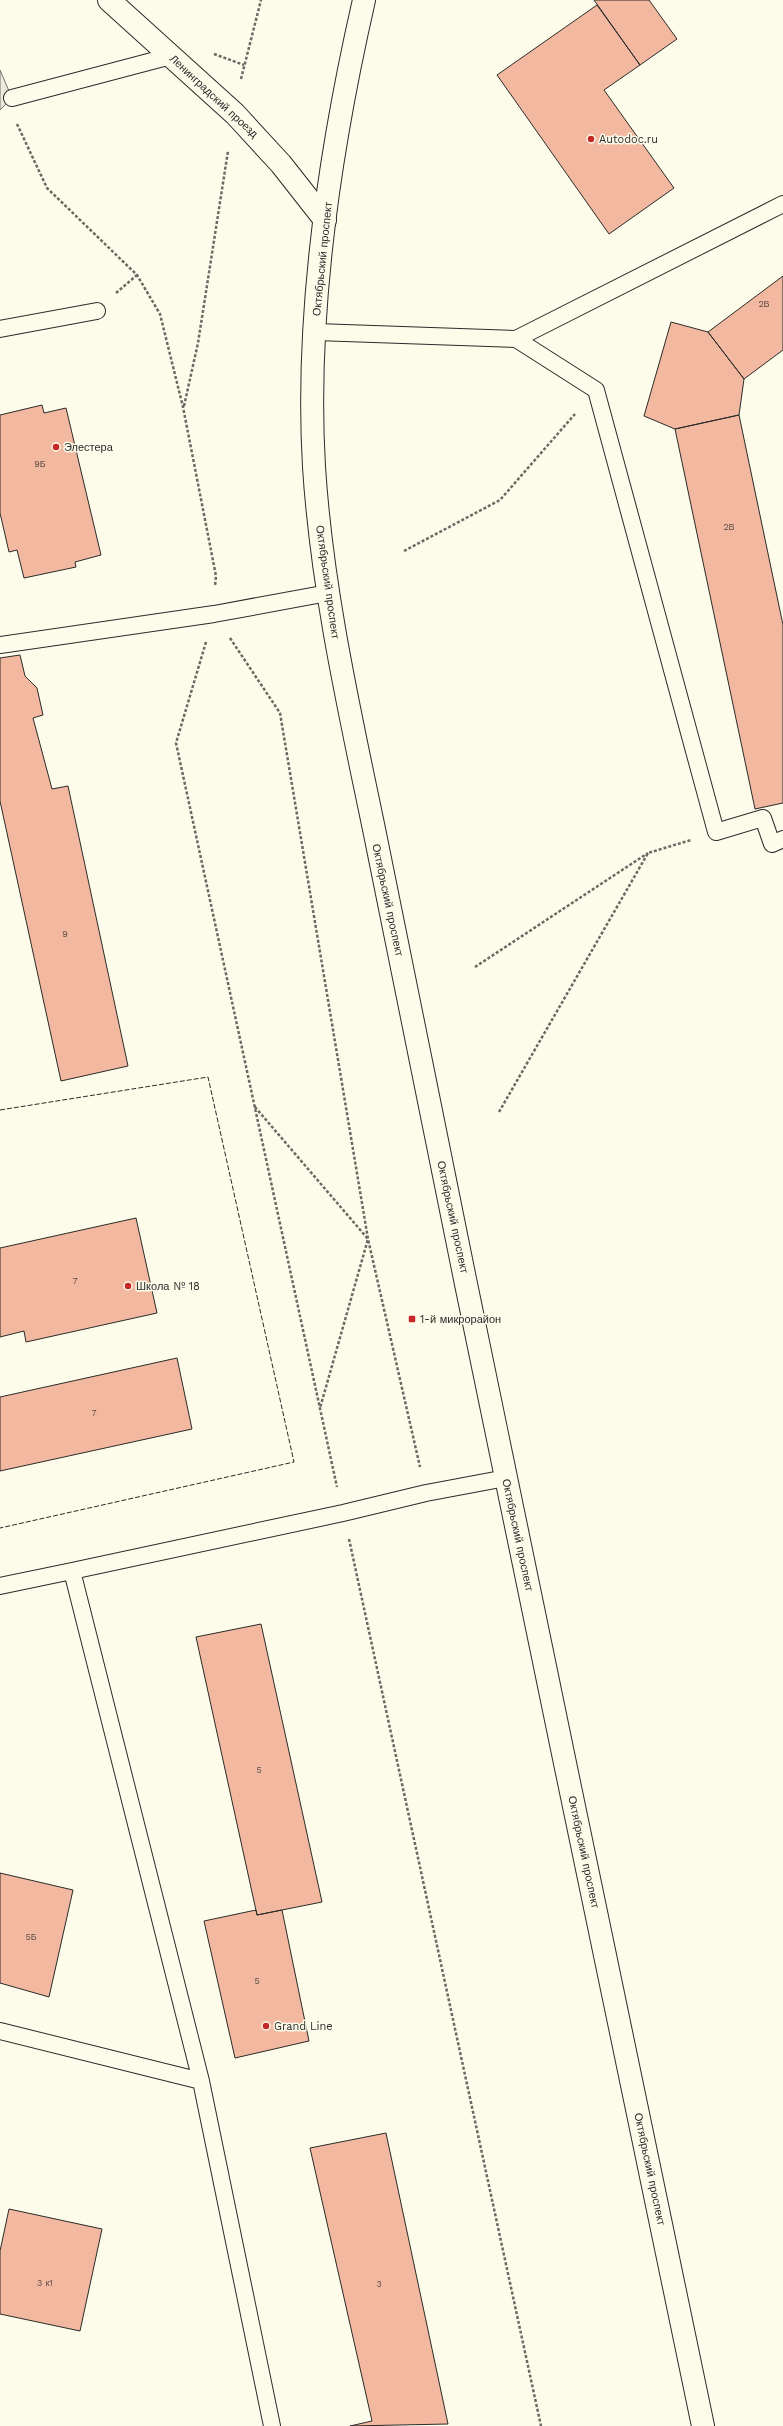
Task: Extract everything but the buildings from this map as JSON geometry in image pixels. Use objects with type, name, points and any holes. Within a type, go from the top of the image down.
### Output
[{"type":"main road","name":"Ленинградский проезд","points":[[109,0],[235,114],[281,164],[325,220]]},
{"type":"main road","name":"Октябрьский проспект","points":[[364,0],[335,154],[325,220],[316,332],[314,466],[328,593],[344,683],[506,1478],[703,2426]]},
{"type":"lane","points":[[12,98],[171,56]]},
{"type":"lane","points":[[316,332],[516,339],[783,204]]},
{"type":"lane","points":[[0,329],[97,311]]},
{"type":"lane","points":[[516,339],[596,390],[716,832],[763,818],[772,844],[783,839]]},
{"type":"lane","points":[[0,645],[214,614],[328,593]]},
{"type":"lane","points":[[0,1586],[343,1513],[426,1492],[506,1478]]},
{"type":"lane","points":[[72,1571],[201,2081],[272,2426]]},
{"type":"lane","points":[[0,2031],[201,2081]]},
{"type":"path","points":[[183,407],[198,343],[244,65],[261,0]]},
{"type":"path","points":[[14,117],[47,188],[137,275],[160,314],[183,407],[216,576],[214,614],[176,743],[541,2426]]},
{"type":"path","points":[[404,551],[500,500],[596,390]]},
{"type":"path","points":[[214,614],[280,713],[368,1239],[426,1492]]},
{"type":"path","points":[[475,967],[648,853],[716,832]]},
{"type":"path","points":[[499,1112],[648,853]]},
{"type":"path","points":[[255,1106],[368,1239]]},
{"type":"path","points":[[320,1408],[368,1239]]},
{"type":"shaded area","points":[[0,70],[12,98],[0,110]]},
{"type":"fence","points":[[0,1110],[208,1077],[294,1462],[0,1528]]},
{"type":"place","name":"Autodoc.ru","points":[[591,139]]},
{"type":"place","name":"Элестера","points":[[56,447]]},
{"type":"place","name":"Школа № 18","points":[[128,1286]]},
{"type":"place","name":"1-й микрорайон","points":[[412,1319]]},
{"type":"place","name":"Grand Line","points":[[266,2026]]}]
